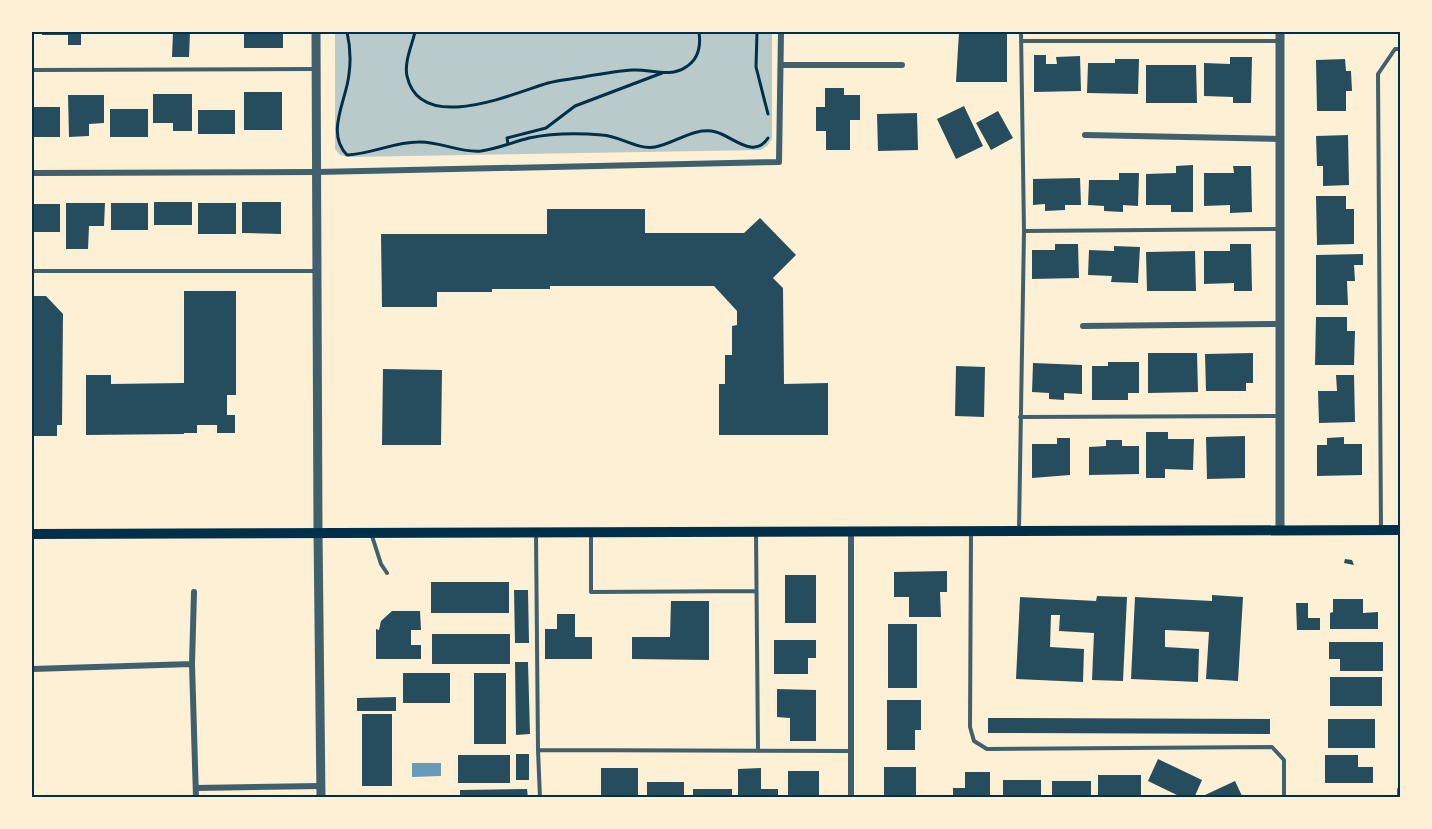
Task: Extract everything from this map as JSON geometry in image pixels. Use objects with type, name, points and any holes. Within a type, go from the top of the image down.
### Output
[{"type":"main road","points":[[32,534],[1401,530]]},
{"type":"street","points":[[316,32],[321,798]]},
{"type":"street","points":[[32,173],[318,172],[779,162],[781,32]]},
{"type":"street","points":[[1280,37],[1280,530]]},
{"type":"street","points":[[781,65],[902,65]]},
{"type":"street","points":[[1084,135],[1280,139]]},
{"type":"street","points":[[1083,326],[1280,324]]},
{"type":"street","points":[[851,530],[851,798]]},
{"type":"street","points":[[194,592],[192,664],[196,798]]},
{"type":"street","points":[[32,669],[192,664]]},
{"type":"street","points":[[196,788],[321,786]]},
{"type":"street","points":[[1400,798],[1401,790]]},
{"type":"lane","points":[[1019,530],[1024,231],[1021,32]]},
{"type":"lane","points":[[1021,42],[1280,37]]},
{"type":"lane","points":[[1381,530],[1378,74],[1395,49],[1401,49]]},
{"type":"lane","points":[[32,70],[316,69]]},
{"type":"lane","points":[[1024,231],[1280,229]]},
{"type":"lane","points":[[32,271],[318,271]]},
{"type":"lane","points":[[1020,417],[1280,416]]},
{"type":"lane","points":[[971,530],[970,728],[974,741],[987,749],[1272,747],[1284,760],[1284,798]]},
{"type":"lane","points":[[536,531],[540,798]]},
{"type":"lane","points":[[591,531],[591,592],[756,591]]},
{"type":"lane","points":[[756,531],[758,751]]},
{"type":"lane","points":[[371,532],[381,564],[387,573]]},
{"type":"lane","points":[[538,750],[851,751]]},
{"type":"path","points":[[347,32],[349,75],[339,115],[338,134],[338,143],[347,155],[370,153],[419,141],[482,151],[551,135],[604,135],[639,146],[652,147],[675,139],[713,131],[738,143],[757,147],[764,144],[769,135]]},
{"type":"path","points":[[415,32],[406,74],[410,87],[429,104],[444,108],[476,105],[551,83],[611,72],[648,69],[674,73],[693,62],[701,45],[699,32]]},
{"type":"path","points":[[757,32],[756,67],[768,118]]},
{"type":"path","points":[[508,144],[507,138],[546,128],[574,106],[663,73]]},
{"type":"shaded area","points":[[335,32],[772,32],[772,138],[761,150],[348,157],[340,155],[335,149]]},
{"type":"water","points":[[412,763],[441,763],[441,776],[412,777]]},
{"type":"building","points":[[42,32],[81,32],[81,45],[68,45],[68,35],[42,35]]},
{"type":"building","points":[[173,32],[190,32],[189,57],[172,57]]},
{"type":"building","points":[[244,32],[283,32],[283,48],[244,48]]},
{"type":"building","points":[[959,32],[1007,32],[1007,82],[956,82]]},
{"type":"building","points":[[1034,55],[1046,55],[1046,64],[1057,64],[1056,57],[1080,56],[1081,91],[1034,92]]},
{"type":"building","points":[[1230,57],[1252,57],[1251,103],[1233,103],[1233,97],[1204,96],[1204,63],[1230,64]]},
{"type":"building","points":[[1115,59],[1139,59],[1138,94],[1087,93],[1088,63],[1115,63]]},
{"type":"building","points":[[1345,59],[1346,71],[1351,71],[1352,91],[1346,91],[1346,111],[1317,111],[1316,60]]},
{"type":"building","points":[[1146,65],[1196,65],[1197,103],[1146,103]]},
{"type":"building","points":[[825,88],[844,88],[844,95],[860,95],[860,120],[850,120],[850,150],[826,150],[826,131],[816,131],[816,107],[825,107]]},
{"type":"building","points":[[244,92],[282,92],[282,130],[244,130]]},
{"type":"building","points":[[153,94],[192,94],[192,131],[173,131],[173,123],[153,123]]},
{"type":"building","points":[[68,95],[104,95],[104,123],[89,124],[89,136],[69,137]]},
{"type":"building","points":[[964,106],[983,146],[956,159],[937,119]]},
{"type":"building","points":[[32,107],[60,107],[60,137],[32,137]]},
{"type":"building","points":[[110,109],[148,109],[148,137],[110,137]]},
{"type":"building","points":[[198,110],[235,110],[235,134],[198,134]]},
{"type":"building","points":[[998,111],[1013,138],[991,150],[976,123]]},
{"type":"building","points":[[917,113],[918,150],[878,151],[877,114]]},
{"type":"building","points":[[1348,135],[1349,185],[1323,186],[1323,166],[1317,166],[1316,136]]},
{"type":"building","points":[[1193,165],[1193,212],[1171,212],[1171,205],[1146,205],[1146,174],[1176,173],[1176,166]]},
{"type":"building","points":[[1233,166],[1251,166],[1252,212],[1230,213],[1230,205],[1204,206],[1204,173],[1234,173]]},
{"type":"building","points":[[1119,173],[1139,173],[1138,206],[1123,205],[1123,212],[1104,211],[1104,206],[1088,205],[1089,180],[1119,180]]},
{"type":"building","points":[[1080,178],[1081,205],[1065,205],[1065,210],[1045,211],[1045,204],[1033,205],[1033,179]]},
{"type":"building","points":[[1316,196],[1346,196],[1346,209],[1354,209],[1354,244],[1317,245]]},
{"type":"building","points":[[154,202],[192,202],[192,225],[154,225]]},
{"type":"building","points":[[242,202],[281,202],[281,234],[242,233]]},
{"type":"building","points":[[66,203],[105,203],[104,226],[89,226],[88,249],[66,249]]},
{"type":"building","points":[[111,203],[148,203],[148,230],[111,230]]},
{"type":"building","points":[[198,203],[236,203],[236,234],[198,234]]},
{"type":"building","points":[[32,204],[60,204],[60,232],[32,232]]},
{"type":"building","points":[[547,209],[645,209],[645,233],[744,233],[760,218],[796,255],[773,278],[783,288],[784,384],[828,383],[828,435],[719,435],[719,384],[725,384],[725,355],[732,355],[732,326],[737,325],[737,311],[714,286],[550,286],[550,289],[437,292],[437,307],[382,307],[381,234],[547,234]]},
{"type":"building","points":[[1055,244],[1078,244],[1079,278],[1032,279],[1032,250],[1055,250]]},
{"type":"building","points":[[1230,244],[1251,244],[1252,291],[1234,291],[1234,283],[1204,284],[1204,251],[1230,251]]},
{"type":"building","points":[[1114,246],[1140,247],[1138,283],[1111,282],[1112,276],[1088,275],[1089,250],[1114,251]]},
{"type":"building","points":[[1195,251],[1196,291],[1147,291],[1146,252]]},
{"type":"building","points":[[1363,254],[1363,265],[1354,265],[1355,281],[1347,281],[1348,305],[1316,305],[1316,255]]},
{"type":"building","points":[[184,291],[236,291],[236,395],[227,395],[227,415],[235,415],[235,433],[217,433],[217,425],[197,425],[197,433],[86,435],[86,375],[111,375],[111,384],[184,383]]},
{"type":"building","points":[[32,296],[46,296],[63,314],[62,425],[57,425],[57,436],[32,436]]},
{"type":"building","points":[[1316,317],[1347,317],[1347,331],[1355,331],[1354,365],[1315,365]]},
{"type":"building","points":[[1148,353],[1197,353],[1198,392],[1148,393]]},
{"type":"building","points":[[1253,353],[1253,383],[1246,383],[1246,391],[1206,391],[1205,354]]},
{"type":"building","points":[[1108,362],[1139,362],[1139,393],[1128,393],[1128,400],[1092,400],[1092,366],[1108,366]]},
{"type":"building","points":[[1033,363],[1082,365],[1082,394],[1064,393],[1064,400],[1049,399],[1049,393],[1032,392]]},
{"type":"building","points":[[956,366],[985,367],[984,417],[955,416]]},
{"type":"building","points":[[383,369],[442,370],[441,445],[382,445]]},
{"type":"building","points":[[1336,375],[1354,375],[1355,422],[1319,423],[1318,391],[1337,391]]},
{"type":"building","points":[[1146,432],[1168,432],[1168,439],[1194,439],[1193,470],[1165,469],[1165,478],[1146,478]]},
{"type":"building","points":[[1245,436],[1245,478],[1207,479],[1206,437]]},
{"type":"building","points":[[1344,437],[1344,444],[1362,444],[1362,475],[1317,476],[1317,445],[1327,445],[1327,438]]},
{"type":"building","points":[[1057,438],[1070,438],[1070,475],[1032,478],[1032,444],[1057,444]]},
{"type":"building","points":[[1106,440],[1122,440],[1122,446],[1139,446],[1139,474],[1089,475],[1089,447],[1106,446]]},
{"type":"building","points":[[1345,559],[1352,560],[1354,565],[1344,563]]},
{"type":"building","points":[[947,571],[947,592],[940,592],[941,617],[909,617],[909,597],[894,597],[894,572]]},
{"type":"building","points":[[785,575],[816,575],[816,623],[785,623]]},
{"type":"building","points":[[431,582],[509,582],[509,613],[431,613]]},
{"type":"building","points":[[514,590],[528,590],[529,643],[515,643]]},
{"type":"building","points":[[1212,595],[1243,597],[1238,681],[1206,679],[1209,632],[1165,630],[1165,647],[1199,649],[1198,682],[1131,679],[1135,597],[1212,601]]},
{"type":"building","points":[[1097,596],[1127,597],[1123,681],[1092,680],[1094,633],[1059,631],[1060,615],[1051,615],[1050,647],[1084,649],[1083,682],[1016,679],[1020,597],[1096,601]]},
{"type":"building","points":[[1333,599],[1363,599],[1363,613],[1378,612],[1378,629],[1330,629]]},
{"type":"building","points":[[671,601],[709,601],[709,660],[632,659],[632,637],[670,637]]},
{"type":"building","points":[[1296,603],[1308,603],[1308,618],[1320,618],[1320,630],[1297,630]]},
{"type":"building","points":[[392,611],[420,611],[421,630],[411,630],[411,645],[421,645],[421,659],[376,659],[376,629],[379,630],[381,621]]},
{"type":"building","points":[[557,614],[575,614],[575,637],[592,637],[592,659],[545,659],[545,629],[557,629]]},
{"type":"building","points":[[888,624],[917,624],[917,688],[888,688]]},
{"type":"building","points":[[432,634],[510,634],[510,664],[432,664]]},
{"type":"building","points":[[774,640],[816,640],[816,658],[808,658],[808,674],[774,674]]},
{"type":"building","points":[[1329,642],[1383,642],[1383,671],[1340,671],[1340,659],[1329,659]]},
{"type":"building","points":[[515,662],[528,662],[530,734],[516,735]]},
{"type":"building","points":[[403,673],[450,673],[450,703],[403,703]]},
{"type":"building","points":[[474,673],[506,673],[506,744],[474,744]]},
{"type":"building","points":[[1330,677],[1382,677],[1382,706],[1330,706]]},
{"type":"building","points":[[777,689],[816,690],[816,741],[790,741],[790,718],[777,717]]},
{"type":"building","points":[[396,697],[396,711],[357,711],[357,698]]},
{"type":"building","points":[[887,700],[921,700],[921,730],[915,730],[915,750],[887,750]]},
{"type":"building","points":[[362,714],[392,714],[392,786],[362,786]]},
{"type":"building","points":[[988,718],[1270,719],[1270,734],[988,733]]},
{"type":"building","points":[[1328,719],[1375,719],[1375,748],[1328,748]]},
{"type":"building","points":[[516,754],[529,754],[529,780],[516,780]]},
{"type":"building","points":[[458,755],[510,755],[510,783],[458,783]]},
{"type":"building","points":[[1325,755],[1358,755],[1358,767],[1373,767],[1373,783],[1325,783]]},
{"type":"building","points":[[1158,759],[1202,780],[1194,798],[1183,798],[1148,781]]},
{"type":"building","points":[[884,767],[916,767],[916,798],[884,798]]},
{"type":"building","points":[[601,768],[638,768],[638,798],[601,798]]},
{"type":"building","points":[[761,768],[761,789],[778,789],[778,798],[738,798],[738,769]]},
{"type":"building","points":[[788,771],[819,771],[819,798],[788,798]]},
{"type":"building","points":[[965,772],[990,772],[990,798],[953,798],[953,788],[965,788]]},
{"type":"building","points":[[1098,775],[1141,775],[1141,798],[1098,798]]},
{"type":"building","points":[[1003,780],[1041,780],[1041,798],[1003,798]]},
{"type":"building","points":[[1052,781],[1091,781],[1091,798],[1052,798]]},
{"type":"building","points":[[1235,781],[1243,798],[1206,798],[1205,795]]},
{"type":"building","points":[[647,782],[684,782],[684,798],[647,798]]},
{"type":"building","points":[[527,789],[528,798],[460,798],[460,790]]},
{"type":"building","points":[[693,789],[732,789],[732,798],[693,798]]}]
